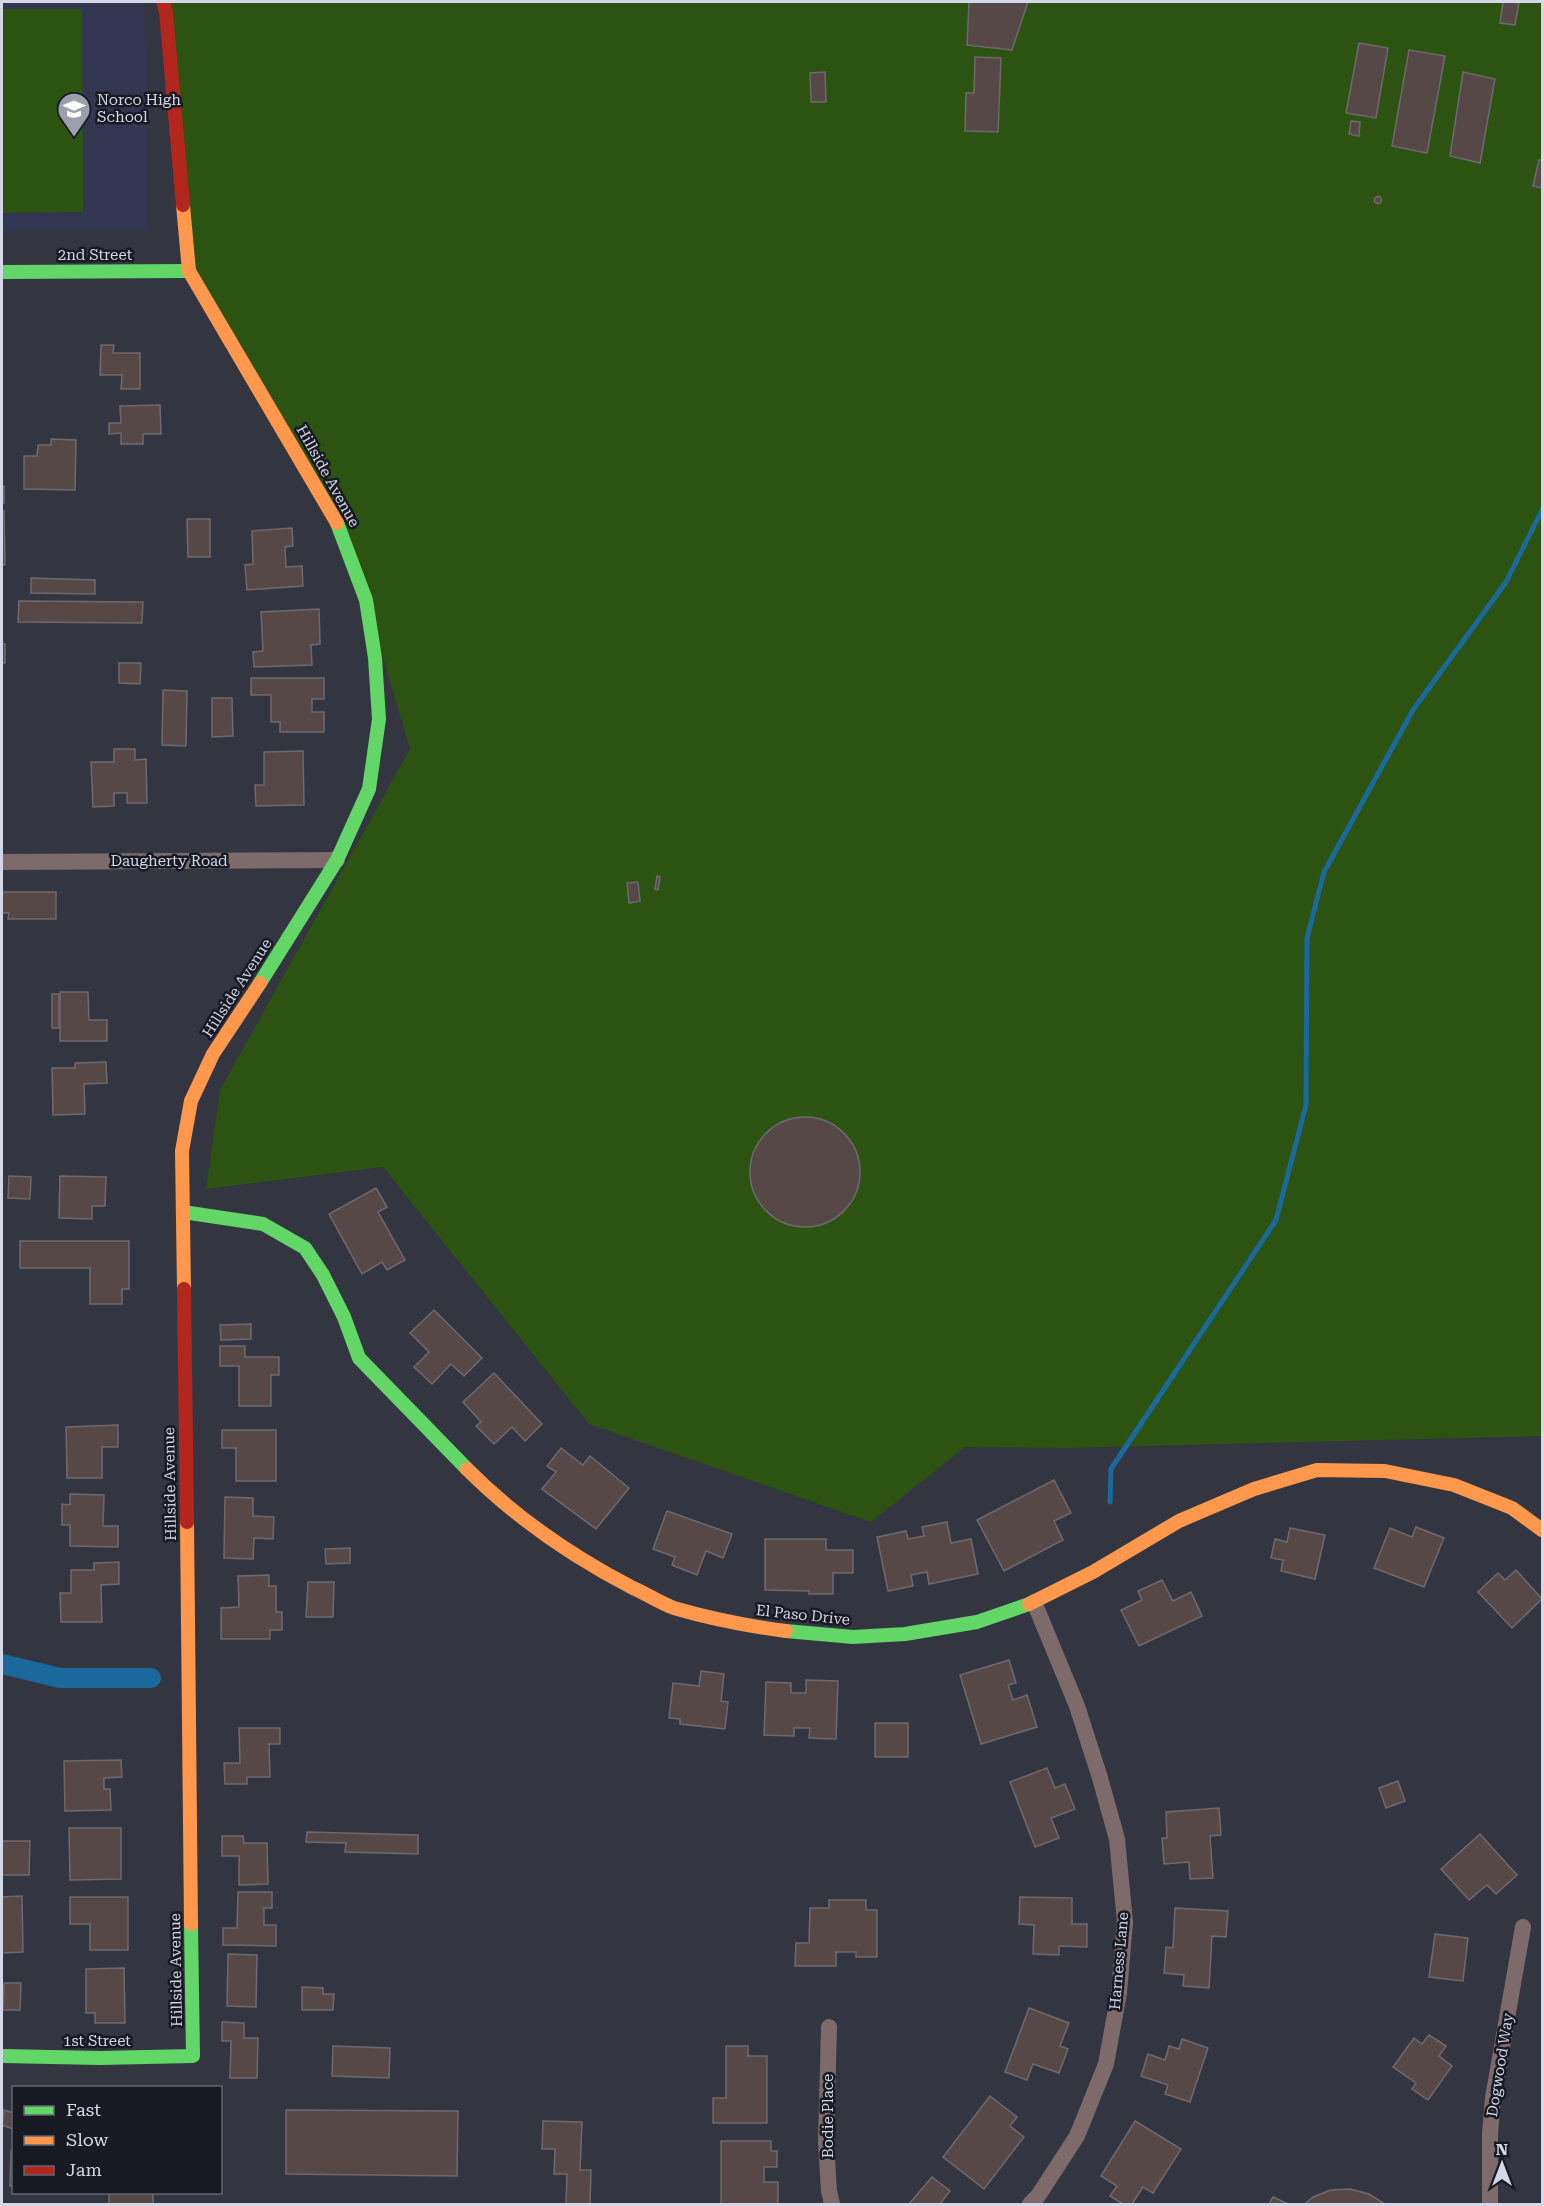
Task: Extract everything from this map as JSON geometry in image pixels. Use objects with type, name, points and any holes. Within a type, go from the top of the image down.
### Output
[{"type":"street","name":"Hillside Avenue","points":[[164,2],[189,271],[341,529],[366,600],[375,658],[379,719],[369,789],[337,860],[213,1054],[191,1101],[182,1151],[193,2056]]},
{"type":"street","name":"2nd Street","points":[[2,272],[189,271]]},
{"type":"street","name":"Daugherty Road","points":[[2,862],[337,860]]},
{"type":"street","name":"El Paso Drive","points":[[183,1212],[263,1224],[305,1248],[323,1275],[344,1317],[359,1358],[482,1484],[566,1551],[618,1580],[672,1607],[734,1624],[854,1637],[905,1634],[977,1622],[1034,1602],[1093,1572],[1179,1521],[1254,1489],[1317,1470],[1384,1471],[1454,1485],[1512,1508],[1542,1530]]},
{"type":"street","name":"Harness Lane","points":[[1030,2205],[1077,2136],[1106,2064],[1119,1993],[1125,1922],[1117,1839],[1100,1778],[1077,1706],[1034,1602]]},
{"type":"street","name":"Dogwood Way","points":[[1490,2205],[1490,2134],[1493,2098],[1523,1927]]},
{"type":"street","name":"Bodie Place","points":[[829,2028],[826,2143],[832,2205]]},
{"type":"street","name":"1st Street","points":[[2,2056],[100,2058],[193,2056]]},
{"type":"shaded area","name":"Norco High School","points":[[2,2],[143,2],[147,46],[147,230],[2,230]]},
{"type":"green space","points":[[163,2],[1542,2],[1542,1436],[1066,1448],[965,1447],[871,1522],[589,1424],[383,1167],[206,1189],[220,1090],[410,749],[366,600],[341,529],[189,271]]},
{"type":"green space","points":[[2,9],[82,9],[83,212],[2,213]]},
{"type":"building","points":[[969,2],[1028,2],[1012,50],[967,45]]},
{"type":"building","points":[[1503,2],[1519,2],[1515,25],[1500,23]]},
{"type":"building","points":[[1359,43],[1388,48],[1376,118],[1346,113]]},
{"type":"building","points":[[1409,50],[1445,56],[1427,153],[1392,146]]},
{"type":"building","points":[[975,57],[1001,58],[998,132],[965,131],[966,93],[974,93]]},
{"type":"building","points":[[825,72],[826,102],[811,102],[810,73]]},
{"type":"building","points":[[1463,72],[1495,79],[1480,163],[1450,156]]},
{"type":"building","points":[[1351,121],[1360,122],[1359,136],[1349,134]]},
{"type":"building","points":[[1539,160],[1542,160],[1542,188],[1533,186]]},
{"type":"building","points":[[1378,196],[1382,200],[1378,204],[1374,200]]},
{"type":"building","points":[[101,345],[114,345],[113,353],[140,353],[140,389],[121,389],[122,375],[100,375]]},
{"type":"building","points":[[160,405],[161,434],[143,434],[143,444],[121,444],[121,433],[109,434],[109,423],[121,423],[120,406]]},
{"type":"building","points":[[51,439],[76,440],[75,490],[24,489],[24,456],[37,456],[38,445],[51,445]]},
{"type":"building","points":[[2,486],[4,486],[4,503],[2,503]]},
{"type":"building","points":[[2,511],[4,511],[5,565],[2,565]]},
{"type":"building","points":[[187,519],[210,519],[210,557],[188,557]]},
{"type":"building","points":[[292,528],[293,546],[285,547],[286,567],[302,566],[303,586],[247,590],[245,565],[253,564],[252,531]]},
{"type":"building","points":[[31,578],[95,580],[95,594],[31,593]]},
{"type":"building","points":[[19,601],[143,602],[142,623],[18,622]]},
{"type":"building","points":[[319,609],[320,644],[311,645],[312,665],[254,667],[253,652],[263,651],[261,612]]},
{"type":"building","points":[[2,644],[5,644],[5,663],[2,663]]},
{"type":"building","points":[[119,663],[141,663],[140,684],[119,683]]},
{"type":"building","points":[[251,678],[324,678],[324,699],[312,699],[312,712],[324,712],[324,732],[280,732],[280,722],[271,722],[271,695],[251,695]]},
{"type":"building","points":[[163,690],[187,691],[186,746],[162,745]]},
{"type":"building","points":[[212,698],[232,698],[233,736],[212,737]]},
{"type":"building","points":[[114,749],[135,749],[135,760],[146,759],[147,803],[127,803],[127,793],[114,793],[114,806],[93,807],[91,762],[114,762]]},
{"type":"building","points":[[303,751],[304,805],[256,806],[255,785],[264,785],[264,752]]},
{"type":"building","points":[[657,876],[660,877],[658,890],[655,889]]},
{"type":"building","points":[[638,882],[640,901],[629,903],[627,883]]},
{"type":"building","points":[[2,892],[56,892],[56,919],[8,919],[9,913],[2,913]]},
{"type":"building","points":[[60,992],[88,992],[89,1020],[107,1020],[107,1041],[60,1041]]},
{"type":"building","points":[[52,994],[59,994],[59,1028],[52,1028]]},
{"type":"building","points":[[106,1062],[107,1083],[84,1084],[85,1114],[53,1115],[52,1068],[75,1068],[75,1063]]},
{"type":"building","points":[[805,1117],[826,1121],[844,1133],[856,1151],[860,1172],[856,1193],[844,1211],[826,1223],[805,1227],[784,1223],[766,1211],[754,1193],[750,1172],[754,1151],[766,1133],[784,1121]]},
{"type":"building","points":[[9,1176],[31,1177],[30,1199],[8,1198]]},
{"type":"building","points":[[60,1176],[106,1177],[105,1206],[92,1206],[92,1219],[59,1218]]},
{"type":"building","points":[[376,1188],[387,1207],[378,1212],[405,1260],[387,1270],[382,1262],[362,1274],[329,1214]]},
{"type":"building","points":[[20,1241],[129,1241],[129,1289],[122,1289],[122,1304],[90,1304],[90,1268],[20,1268]]},
{"type":"building","points":[[434,1310],[482,1358],[464,1376],[451,1364],[432,1384],[414,1367],[429,1352],[410,1333]]},
{"type":"building","points":[[251,1324],[251,1339],[221,1340],[220,1325]]},
{"type":"building","points":[[220,1346],[245,1346],[245,1357],[279,1357],[279,1375],[271,1375],[271,1406],[239,1406],[239,1366],[220,1366]]},
{"type":"building","points":[[494,1373],[542,1424],[525,1441],[512,1427],[494,1444],[476,1426],[481,1422],[463,1402]]},
{"type":"building","points":[[118,1425],[118,1447],[102,1447],[102,1478],[67,1478],[66,1427]]},
{"type":"building","points":[[222,1430],[276,1430],[276,1481],[236,1481],[236,1448],[222,1448]]},
{"type":"building","points":[[561,1448],[583,1465],[590,1456],[629,1488],[596,1529],[542,1489],[556,1472],[547,1466]]},
{"type":"building","points":[[1054,1480],[1071,1513],[1054,1521],[1063,1540],[1004,1571],[977,1520]]},
{"type":"building","points":[[70,1494],[104,1495],[103,1526],[118,1526],[118,1547],[70,1546],[70,1525],[62,1525],[62,1504],[70,1505]]},
{"type":"building","points":[[225,1497],[253,1498],[253,1516],[274,1517],[273,1539],[254,1538],[253,1559],[224,1558]]},
{"type":"building","points":[[667,1511],[732,1534],[723,1558],[706,1551],[697,1575],[672,1565],[675,1557],[653,1549]]},
{"type":"building","points":[[947,1522],[951,1543],[971,1539],[978,1574],[929,1584],[927,1572],[911,1575],[913,1586],[888,1591],[877,1537],[906,1531],[908,1539],[924,1536],[922,1527]]},
{"type":"building","points":[[1416,1527],[1444,1538],[1424,1587],[1374,1568],[1390,1528],[1412,1537]]},
{"type":"building","points":[[1290,1528],[1325,1535],[1315,1579],[1281,1571],[1283,1560],[1271,1558],[1275,1539],[1287,1542]]},
{"type":"building","points":[[765,1539],[826,1539],[826,1550],[853,1550],[853,1573],[833,1573],[833,1594],[765,1590]]},
{"type":"building","points":[[350,1548],[350,1563],[326,1564],[325,1549]]},
{"type":"building","points":[[119,1562],[119,1584],[101,1585],[102,1622],[61,1622],[60,1593],[71,1593],[71,1570],[94,1570],[94,1563]]},
{"type":"building","points":[[1516,1570],[1542,1599],[1512,1628],[1478,1592],[1498,1573],[1505,1580]]},
{"type":"building","points":[[269,1575],[269,1586],[276,1586],[276,1612],[282,1612],[282,1630],[270,1630],[270,1639],[221,1639],[221,1608],[239,1607],[238,1576]]},
{"type":"building","points":[[1162,1580],[1173,1601],[1191,1592],[1202,1616],[1139,1646],[1121,1610],[1142,1600],[1138,1591]]},
{"type":"building","points":[[308,1582],[334,1582],[333,1617],[306,1617]]},
{"type":"building","points":[[1009,1660],[1016,1683],[1008,1685],[1013,1700],[1027,1695],[1037,1727],[981,1744],[960,1675]]},
{"type":"building","points":[[701,1671],[724,1674],[721,1701],[728,1702],[725,1729],[680,1724],[680,1719],[669,1718],[673,1683],[699,1686]]},
{"type":"building","points":[[806,1680],[838,1681],[836,1739],[809,1738],[810,1728],[794,1728],[794,1736],[764,1735],[766,1682],[791,1683],[791,1693],[806,1693]]},
{"type":"building","points":[[875,1723],[908,1723],[908,1757],[875,1757]]},
{"type":"building","points":[[239,1728],[280,1728],[280,1744],[269,1744],[270,1777],[247,1777],[247,1784],[225,1784],[224,1763],[240,1763]]},
{"type":"building","points":[[121,1760],[122,1777],[104,1778],[104,1789],[110,1789],[111,1810],[65,1811],[64,1761]]},
{"type":"building","points":[[1047,1768],[1055,1788],[1065,1784],[1075,1809],[1051,1818],[1059,1838],[1035,1847],[1010,1782]]},
{"type":"building","points":[[1398,1781],[1405,1801],[1386,1808],[1379,1788]]},
{"type":"building","points":[[1219,1808],[1221,1835],[1210,1836],[1213,1878],[1190,1879],[1189,1862],[1164,1864],[1162,1838],[1167,1838],[1166,1812]]},
{"type":"building","points":[[69,1828],[121,1828],[121,1879],[70,1880]]},
{"type":"building","points":[[307,1832],[418,1835],[418,1854],[345,1852],[346,1843],[306,1842]]},
{"type":"building","points":[[1480,1834],[1517,1875],[1496,1894],[1487,1885],[1469,1900],[1441,1869]]},
{"type":"building","points":[[222,1836],[243,1836],[244,1843],[267,1843],[268,1884],[239,1885],[239,1856],[222,1856]]},
{"type":"building","points":[[2,1841],[30,1841],[29,1875],[2,1875]]},
{"type":"building","points":[[238,1892],[272,1892],[272,1908],[264,1908],[264,1925],[276,1925],[276,1946],[223,1945],[223,1928],[237,1928]]},
{"type":"building","points":[[22,1896],[23,1952],[2,1953],[2,1897]]},
{"type":"building","points":[[70,1897],[128,1897],[128,1950],[90,1950],[90,1924],[70,1924]]},
{"type":"building","points":[[1020,1897],[1072,1898],[1072,1924],[1087,1924],[1087,1947],[1059,1946],[1059,1955],[1033,1954],[1034,1925],[1019,1924]]},
{"type":"building","points":[[829,1900],[866,1900],[866,1910],[877,1910],[877,1957],[856,1957],[856,1952],[836,1952],[836,1966],[795,1966],[796,1943],[809,1943],[810,1908],[829,1908]]},
{"type":"building","points":[[1175,1908],[1228,1911],[1226,1937],[1212,1936],[1209,1988],[1183,1986],[1184,1975],[1164,1973],[1166,1947],[1173,1948]]},
{"type":"building","points":[[1435,1934],[1468,1938],[1463,1981],[1429,1977]]},
{"type":"building","points":[[228,1954],[257,1955],[256,2007],[227,2006]]},
{"type":"building","points":[[124,1968],[125,2023],[95,2023],[95,2013],[86,2013],[86,1969]]},
{"type":"building","points":[[4,1983],[21,1983],[20,2010],[3,2010]]},
{"type":"building","points":[[302,1987],[323,1988],[323,1994],[334,1994],[333,2010],[302,2010]]},
{"type":"building","points":[[1029,2008],[1069,2023],[1060,2046],[1068,2049],[1059,2073],[1033,2064],[1027,2080],[1005,2072]]},
{"type":"building","points":[[222,2022],[244,2023],[244,2038],[258,2038],[257,2078],[230,2078],[231,2041],[222,2041]]},
{"type":"building","points":[[1429,2035],[1446,2046],[1439,2056],[1452,2066],[1428,2100],[1412,2089],[1416,2083],[1393,2067],[1414,2038],[1422,2044]]},
{"type":"building","points":[[1182,2039],[1208,2048],[1190,2102],[1165,2094],[1168,2085],[1141,2076],[1148,2054],[1165,2060],[1169,2046],[1179,2049]]},
{"type":"building","points":[[333,2046],[390,2048],[389,2078],[332,2076]]},
{"type":"building","points":[[726,2046],[748,2046],[748,2056],[767,2056],[767,2123],[713,2123],[713,2098],[726,2098]]},
{"type":"building","points":[[990,2096],[1017,2117],[1010,2126],[1024,2137],[984,2189],[943,2157]]},
{"type":"building","points":[[4,2110],[12,2112],[12,2129],[2,2125]]},
{"type":"building","points":[[286,2110],[458,2111],[457,2176],[286,2174]]},
{"type":"building","points":[[543,2121],[582,2122],[580,2170],[591,2170],[590,2204],[566,2204],[567,2174],[554,2174],[555,2149],[542,2149]]},
{"type":"building","points":[[1135,2121],[1181,2149],[1153,2193],[1143,2187],[1132,2204],[1123,2204],[1110,2196],[1117,2186],[1101,2176]]},
{"type":"building","points":[[721,2141],[771,2141],[771,2151],[777,2151],[777,2167],[764,2167],[764,2182],[778,2182],[778,2204],[721,2204]]},
{"type":"building","points":[[11,2151],[12,2186],[10,2186]]},
{"type":"building","points":[[932,2177],[950,2191],[940,2204],[909,2204]]},
{"type":"building","points":[[1350,2189],[1369,2194],[1385,2204],[1305,2204],[1313,2197],[1331,2190]]},
{"type":"building","points":[[109,2194],[153,2194],[153,2204],[109,2204]]},
{"type":"building","points":[[1273,2197],[1288,2204],[1269,2204]]},
{"type":"waterway","points":[[1110,1502],[1111,1469],[1276,1220],[1306,1105],[1307,938],[1324,872],[1413,710],[1506,582],[1542,510]]},
{"type":"waterway","points":[[2,1664],[60,1678],[151,1678]]},
{"type":"traffic: fast","points":[[2,272],[189,271]]},
{"type":"traffic: fast","points":[[260,983],[337,860],[369,789],[379,719],[375,658],[366,600],[337,523]]},
{"type":"traffic: fast","points":[[183,1212],[263,1224],[305,1248],[323,1275],[344,1317],[359,1358],[467,1469]]},
{"type":"traffic: fast","points":[[786,1631],[853,1637],[905,1634],[977,1622],[1029,1604]]},
{"type":"traffic: fast","points":[[2,2056],[100,2058],[193,2056],[191,1924]]},
{"type":"traffic: slow","points":[[183,205],[189,271],[337,523]]},
{"type":"traffic: slow","points":[[184,1289],[182,1151],[191,1101],[213,1054],[260,983]]},
{"type":"traffic: slow","points":[[467,1469],[485,1487],[546,1535],[588,1563],[659,1601],[702,1616],[786,1631]]},
{"type":"traffic: slow","points":[[1029,1604],[1093,1572],[1179,1521],[1254,1489],[1317,1470],[1385,1471],[1454,1485],[1512,1508],[1542,1530]]},
{"type":"traffic: slow","points":[[187,1522],[191,1924]]},
{"type":"traffic: jam","points":[[163,2],[166,12],[183,205]]},
{"type":"traffic: jam","points":[[184,1289],[187,1522]]},
{"type":"place","name":"Norco High School","points":[[74,138]]}]
